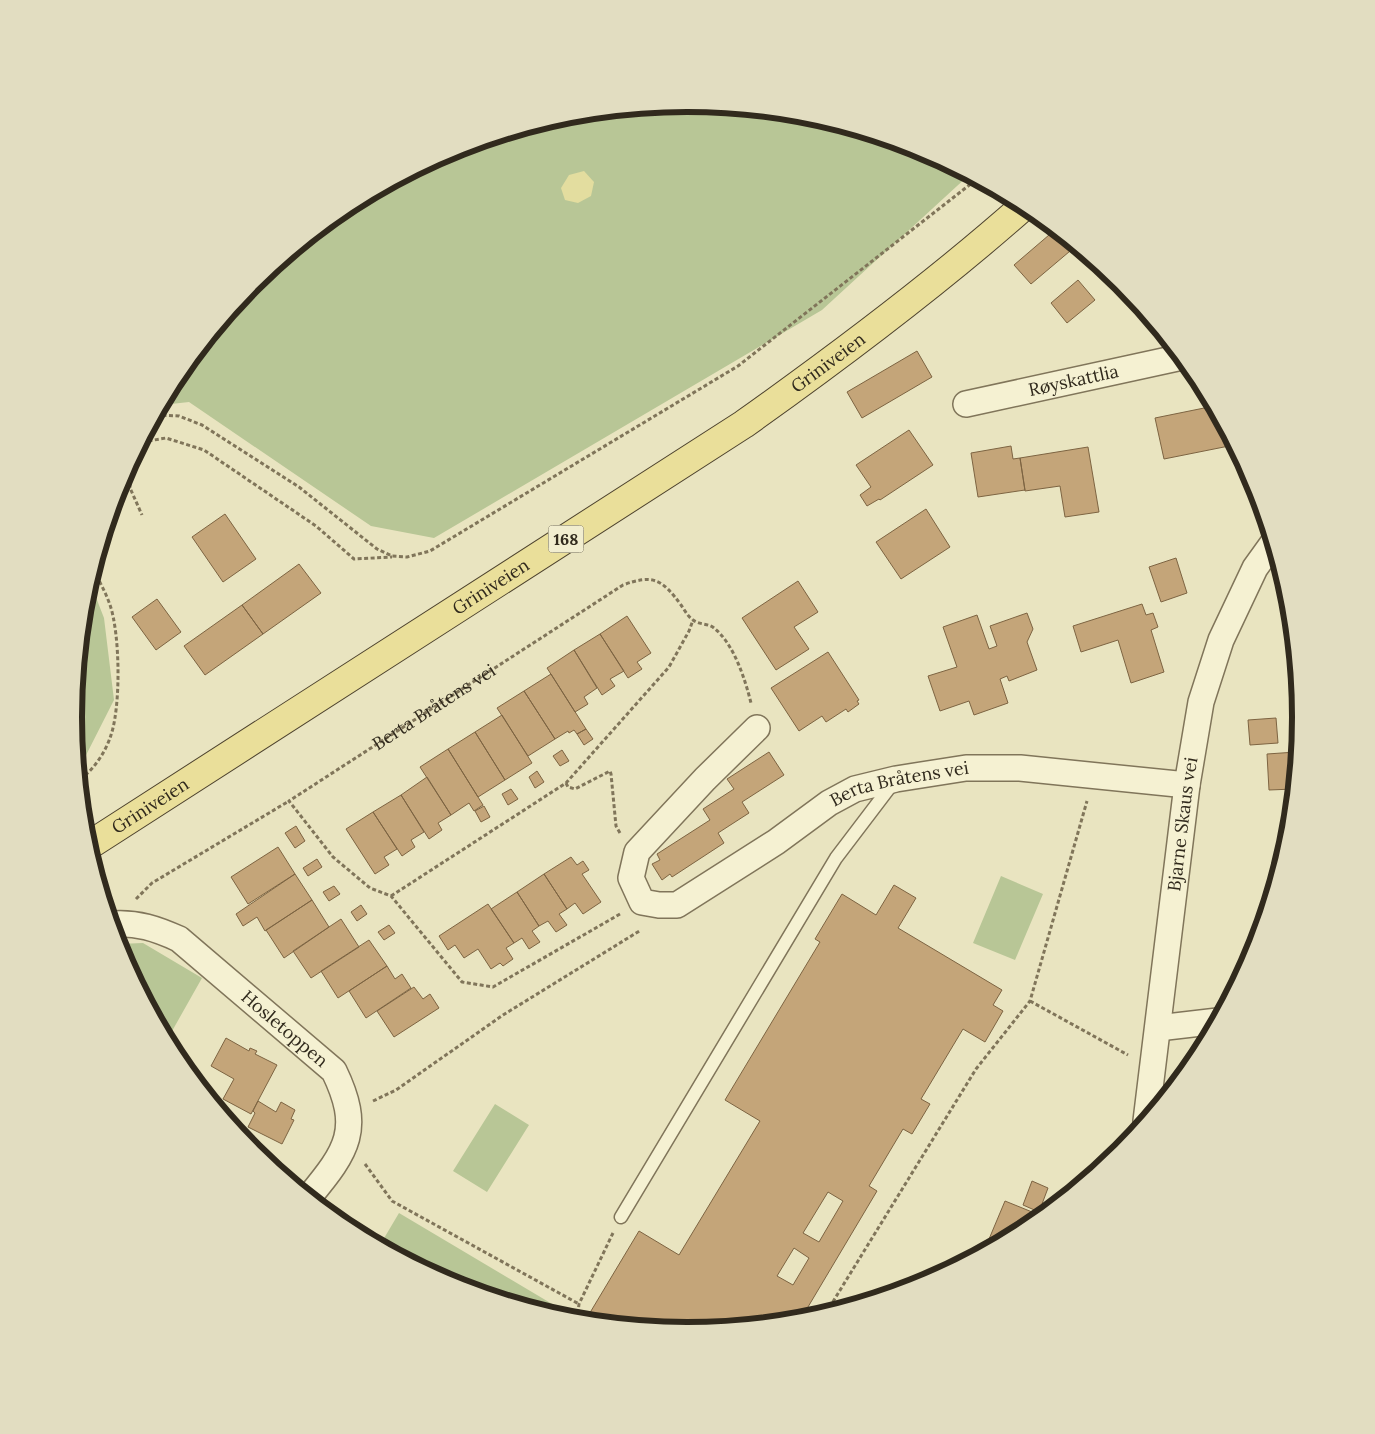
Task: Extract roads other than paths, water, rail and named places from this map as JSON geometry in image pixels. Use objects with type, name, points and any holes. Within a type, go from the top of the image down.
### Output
[{"type":"main road","name":"Griniveien","points":[[95,841],[744,424],[822,369],[906,305],[1019,211]]},
{"type":"street","name":"Røyskattlia","points":[[966,404],[1174,359]]},
{"type":"street","name":"Bjarne Skaus vei","points":[[1147,1109],[1187,785],[1201,702],[1221,640],[1255,568],[1269,549]]},
{"type":"street","name":"Berta Bråtens vei","points":[[757,728],[705,779],[637,852],[631,878],[642,902],[659,905],[677,905],[776,842],[829,803],[855,789],[896,779],[966,768],[1020,768],[1187,785]]},
{"type":"street","name":"Hosletoppen","points":[[120,924],[139,924],[162,931],[179,939],[334,1071],[344,1090],[349,1112],[348,1140],[327,1175],[313,1192]]},
{"type":"street","points":[[1158,1028],[1210,1022]]},
{"type":"lane","points":[[621,1217],[836,858],[896,779]]}]
